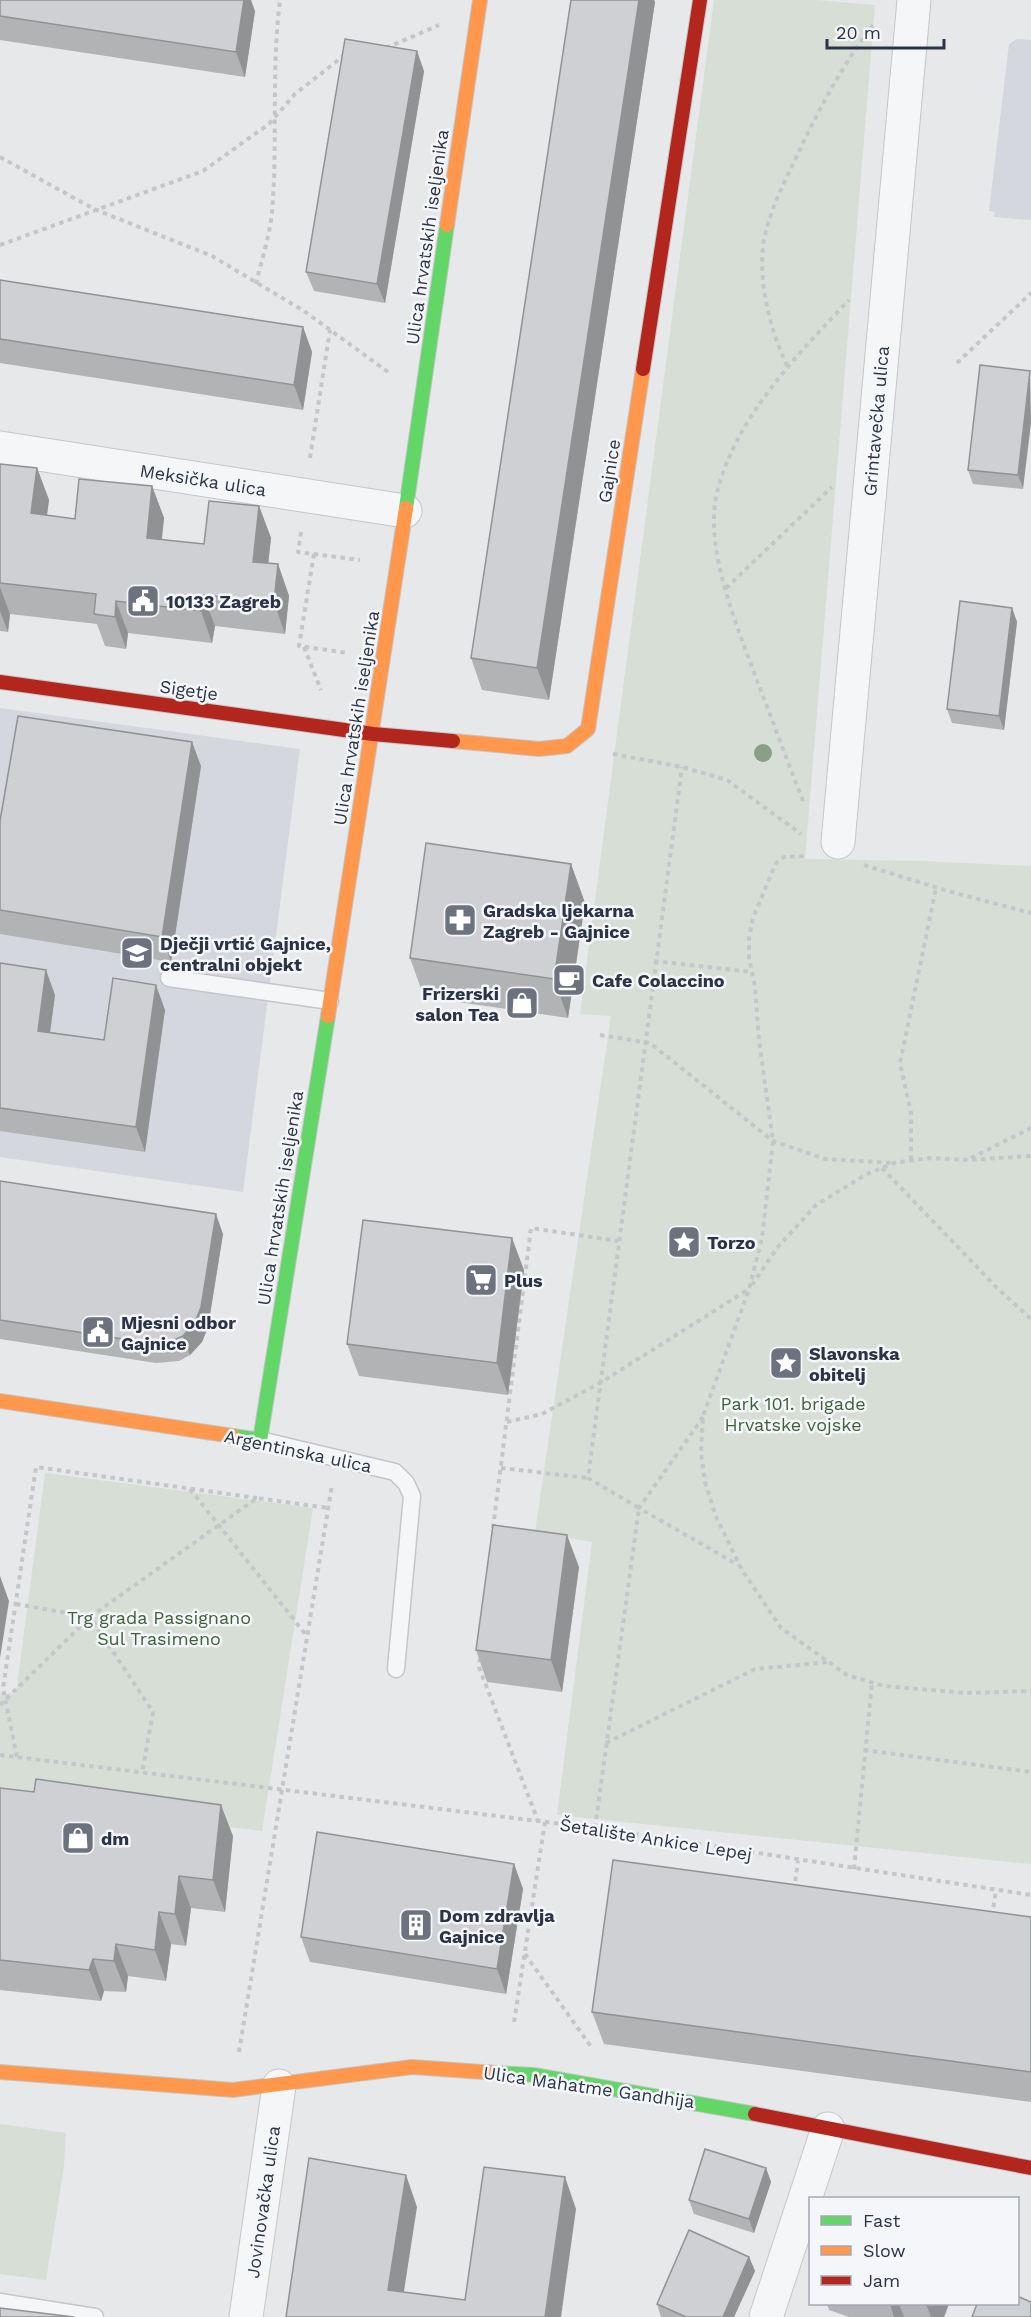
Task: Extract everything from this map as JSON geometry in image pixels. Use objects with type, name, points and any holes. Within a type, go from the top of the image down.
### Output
[{"type":"street","name":"Ulica hrvatskih iseljenika","points":[[260,1440],[373,734],[480,0]]},
{"type":"street","name":"Gajnice","points":[[567,746],[588,729],[700,0]]},
{"type":"street","name":"Grintavečka ulica","points":[[834,853],[914,0]]},
{"type":"street","name":"Meksička ulica","points":[[0,448],[405,512]]},
{"type":"street","name":"Sigetje","points":[[0,682],[373,734]]},
{"type":"street","points":[[373,734],[539,748],[567,746]]},
{"type":"street","name":"Argentinska ulica","points":[[0,1401],[260,1440]]},
{"type":"street","name":"Ulica Mahatme Gandhija","points":[[0,2072],[233,2090],[279,2086],[412,2067],[534,2075],[705,2104],[1031,2168]]},
{"type":"street","name":"Jovinovačka ulica","points":[[246,2317],[279,2086]]},
{"type":"street","points":[[766,2317],[828,2129]]},
{"type":"lane","points":[[169,978],[330,1001]]},
{"type":"lane","name":"Argentinska ulica","points":[[260,1440],[395,1472],[406,1483],[412,1496],[396,1669]]},
{"type":"lane","points":[[0,2302],[95,2317]]},
{"type":"path","points":[[256,284],[272,215],[276,151],[275,38],[280,0]]},
{"type":"path","points":[[787,366],[775,340],[764,289],[763,245],[779,194],[819,109],[855,48],[880,16]]},
{"type":"path","points":[[383,49],[446,22]]},
{"type":"path","points":[[0,245],[202,171],[274,118],[314,78],[347,53]]},
{"type":"path","points":[[0,157],[94,209],[212,255],[304,312],[395,378]]},
{"type":"path","points":[[957,363],[1031,293]]},
{"type":"path","points":[[805,807],[730,609],[716,544],[714,516],[717,493],[732,452],[787,366],[852,297]]},
{"type":"path","points":[[309,463],[330,330]]},
{"type":"path","points":[[726,588],[834,486]]},
{"type":"path","points":[[303,521],[298,552],[367,561]]},
{"type":"path","points":[[314,554],[299,646],[351,653]]},
{"type":"path","points":[[304,646],[326,700]]},
{"type":"path","points":[[567,746],[681,767],[727,780],[802,835]]},
{"type":"path","points":[[588,1478],[643,1042],[681,767]]},
{"type":"path","points":[[595,1828],[639,1508],[703,1416],[749,1289],[762,1238],[773,1141],[749,937],[753,918],[776,863],[784,857],[834,853],[936,888],[1031,913]]},
{"type":"path","points":[[911,1160],[911,1113],[900,1063],[936,888]]},
{"type":"path","points":[[654,961],[752,972]]},
{"type":"path","points":[[600,1035],[650,1043],[773,1141],[825,1159],[894,1162],[929,1158],[968,1160],[1031,1156]]},
{"type":"path","points":[[968,1160],[1031,1128]]},
{"type":"path","points":[[507,1422],[542,1414],[600,1383],[749,1289],[777,1248],[816,1205],[894,1162]]},
{"type":"path","points":[[882,1168],[954,1245],[1031,1319]]},
{"type":"path","points":[[492,1537],[531,1228],[618,1241]]},
{"type":"path","points":[[703,1416],[701,1453],[705,1482],[716,1517],[740,1566],[781,1628],[847,1675],[884,1686],[966,1693],[1031,1690]]},
{"type":"path","points":[[17,1757],[3,1688],[36,1467],[328,1508]]},
{"type":"path","points":[[501,1468],[588,1478],[740,1566]]},
{"type":"path","points":[[238,2055],[332,1482]]},
{"type":"path","points":[[190,1489],[217,1526],[306,1635]]},
{"type":"path","points":[[0,1705],[90,1617],[257,1498]]},
{"type":"path","points":[[16,1604],[90,1617],[153,1712],[142,1773]]},
{"type":"path","points":[[481,1655],[479,1667],[538,1821]]},
{"type":"path","points":[[606,1743],[754,1669],[830,1662]]},
{"type":"path","points":[[854,1869],[872,1682]]},
{"type":"path","points":[[864,1750],[1031,1772]]},
{"type":"path","name":"Šetalište Ankice Lepej","points":[[0,1755],[595,1828],[1031,1895]]},
{"type":"path","points":[[514,2022],[545,1822]]},
{"type":"path","points":[[793,1893],[798,1861]]},
{"type":"path","points":[[991,1921],[996,1890]]},
{"type":"path","points":[[525,1953],[598,2056]]},
{"type":"shaded area","points":[[1017,39],[1031,40],[1031,220],[994,217],[995,212],[989,211],[1009,44]]},
{"type":"shaded area","name":"Dječji vrtić Gajnice, centralni objekt","points":[[0,708],[300,749],[243,1192],[0,1157]]},
{"type":"green space","name":"Park 101. brigade Hrvatske vojske","points":[[714,0],[816,0],[875,5],[805,859],[1031,866],[1031,1864],[557,1815],[592,1542],[535,1532],[611,1016],[580,1014]]},
{"type":"green space","name":"Trg grada Passignano Sul Trasimeno","points":[[45,1473],[313,1508],[262,1831],[0,1800],[0,1693],[16,1694]]},
{"type":"green space","points":[[0,2124],[66,2133],[64,2166],[46,2280],[0,2274]]},
{"type":"building","points":[[0,0],[244,0],[236,52],[0,16]]},
{"type":"building","points":[[571,0],[639,0],[537,668],[471,658]]},
{"type":"building","points":[[345,39],[417,51],[377,284],[306,272]]},
{"type":"building","points":[[0,280],[303,327],[294,385],[0,339]]},
{"type":"building","points":[[980,365],[1030,371],[1018,475],[968,470]]},
{"type":"building","points":[[0,464],[37,468],[31,513],[75,519],[79,479],[152,486],[147,538],[204,544],[209,501],[259,506],[253,562],[278,564],[274,602],[203,595],[201,611],[116,601],[115,617],[94,614],[96,594],[0,583]]},
{"type":"building","points":[[960,601],[1012,608],[999,716],[947,709]]},
{"type":"building","points":[[18,716],[192,742],[162,937],[0,910],[0,821]]},
{"type":"building","points":[[426,843],[571,864],[554,979],[410,958]]},
{"type":"building","points":[[0,963],[46,970],[38,1031],[104,1040],[113,978],[156,985],[136,1127],[0,1108]]},
{"type":"building","points":[[0,1181],[216,1214],[201,1307],[195,1322],[183,1336],[172,1341],[149,1343],[0,1320]]},
{"type":"building","points":[[363,1220],[512,1238],[497,1363],[347,1344]]},
{"type":"building","points":[[493,1525],[567,1535],[551,1660],[476,1650]]},
{"type":"building","points":[[36,1779],[221,1805],[213,1880],[179,1876],[175,1914],[159,1912],[155,1950],[116,1944],[114,1961],[93,1959],[89,1970],[0,1960],[0,1788],[34,1792]]},
{"type":"building","name":"Dom zdravlja Gajnice","points":[[317,1832],[514,1864],[497,1969],[301,1937]]},
{"type":"building","points":[[613,1860],[1031,1917],[1031,2072],[592,2012]]},
{"type":"building","points":[[705,2149],[766,2168],[749,2219],[689,2200]]},
{"type":"building","points":[[309,2158],[406,2175],[388,2290],[465,2300],[484,2167],[565,2177],[545,2317],[286,2317]]},
{"type":"building","points":[[689,2230],[749,2257],[723,2317],[686,2317],[657,2304]]},
{"type":"building","points":[[1019,2297],[1031,2302],[1031,2317],[972,2317],[977,2305],[1019,2305]]},
{"type":"building","points":[[0,2308],[74,2317],[0,2317]]},
{"type":"traffic: fast","points":[[406,508],[447,225]]},
{"type":"traffic: fast","points":[[233,1436],[260,1440],[328,1016]]},
{"type":"traffic: fast","points":[[497,2073],[534,2075],[755,2114]]},
{"type":"traffic: slow","points":[[447,225],[480,0]]},
{"type":"traffic: slow","points":[[453,741],[539,749],[567,746],[588,729],[643,369]]},
{"type":"traffic: slow","points":[[328,1016],[406,508]]},
{"type":"traffic: slow","points":[[0,1401],[233,1436]]},
{"type":"traffic: slow","points":[[0,2072],[233,2090],[412,2067],[497,2073]]},
{"type":"traffic: jam","points":[[643,369],[700,0]]},
{"type":"traffic: jam","points":[[0,682],[373,734],[453,741]]},
{"type":"traffic: jam","points":[[755,2114],[1031,2168]]},
{"type":"place","name":"10133 Zagreb","points":[[143,601]]},
{"type":"place","name":"Gradska ljekarna Zagreb - Gajnice","points":[[460,920]]},
{"type":"place","name":"Dječji vrtić Gajnice, centralni objekt","points":[[137,953]]},
{"type":"place","name":"Cafe Colaccino","points":[[569,980]]},
{"type":"place","name":"Frizerski salon Tea","points":[[522,1003]]},
{"type":"place","name":"Torzo","points":[[684,1242]]},
{"type":"place","name":"Plus","points":[[481,1280]]},
{"type":"place","name":"Mjesni odbor Gajnice","points":[[98,1332]]},
{"type":"place","name":"Slavonska obitelj","points":[[786,1363]]},
{"type":"place","name":"dm","points":[[78,1838]]},
{"type":"place","name":"Dom zdravlja Gajnice","points":[[416,1925]]}]
